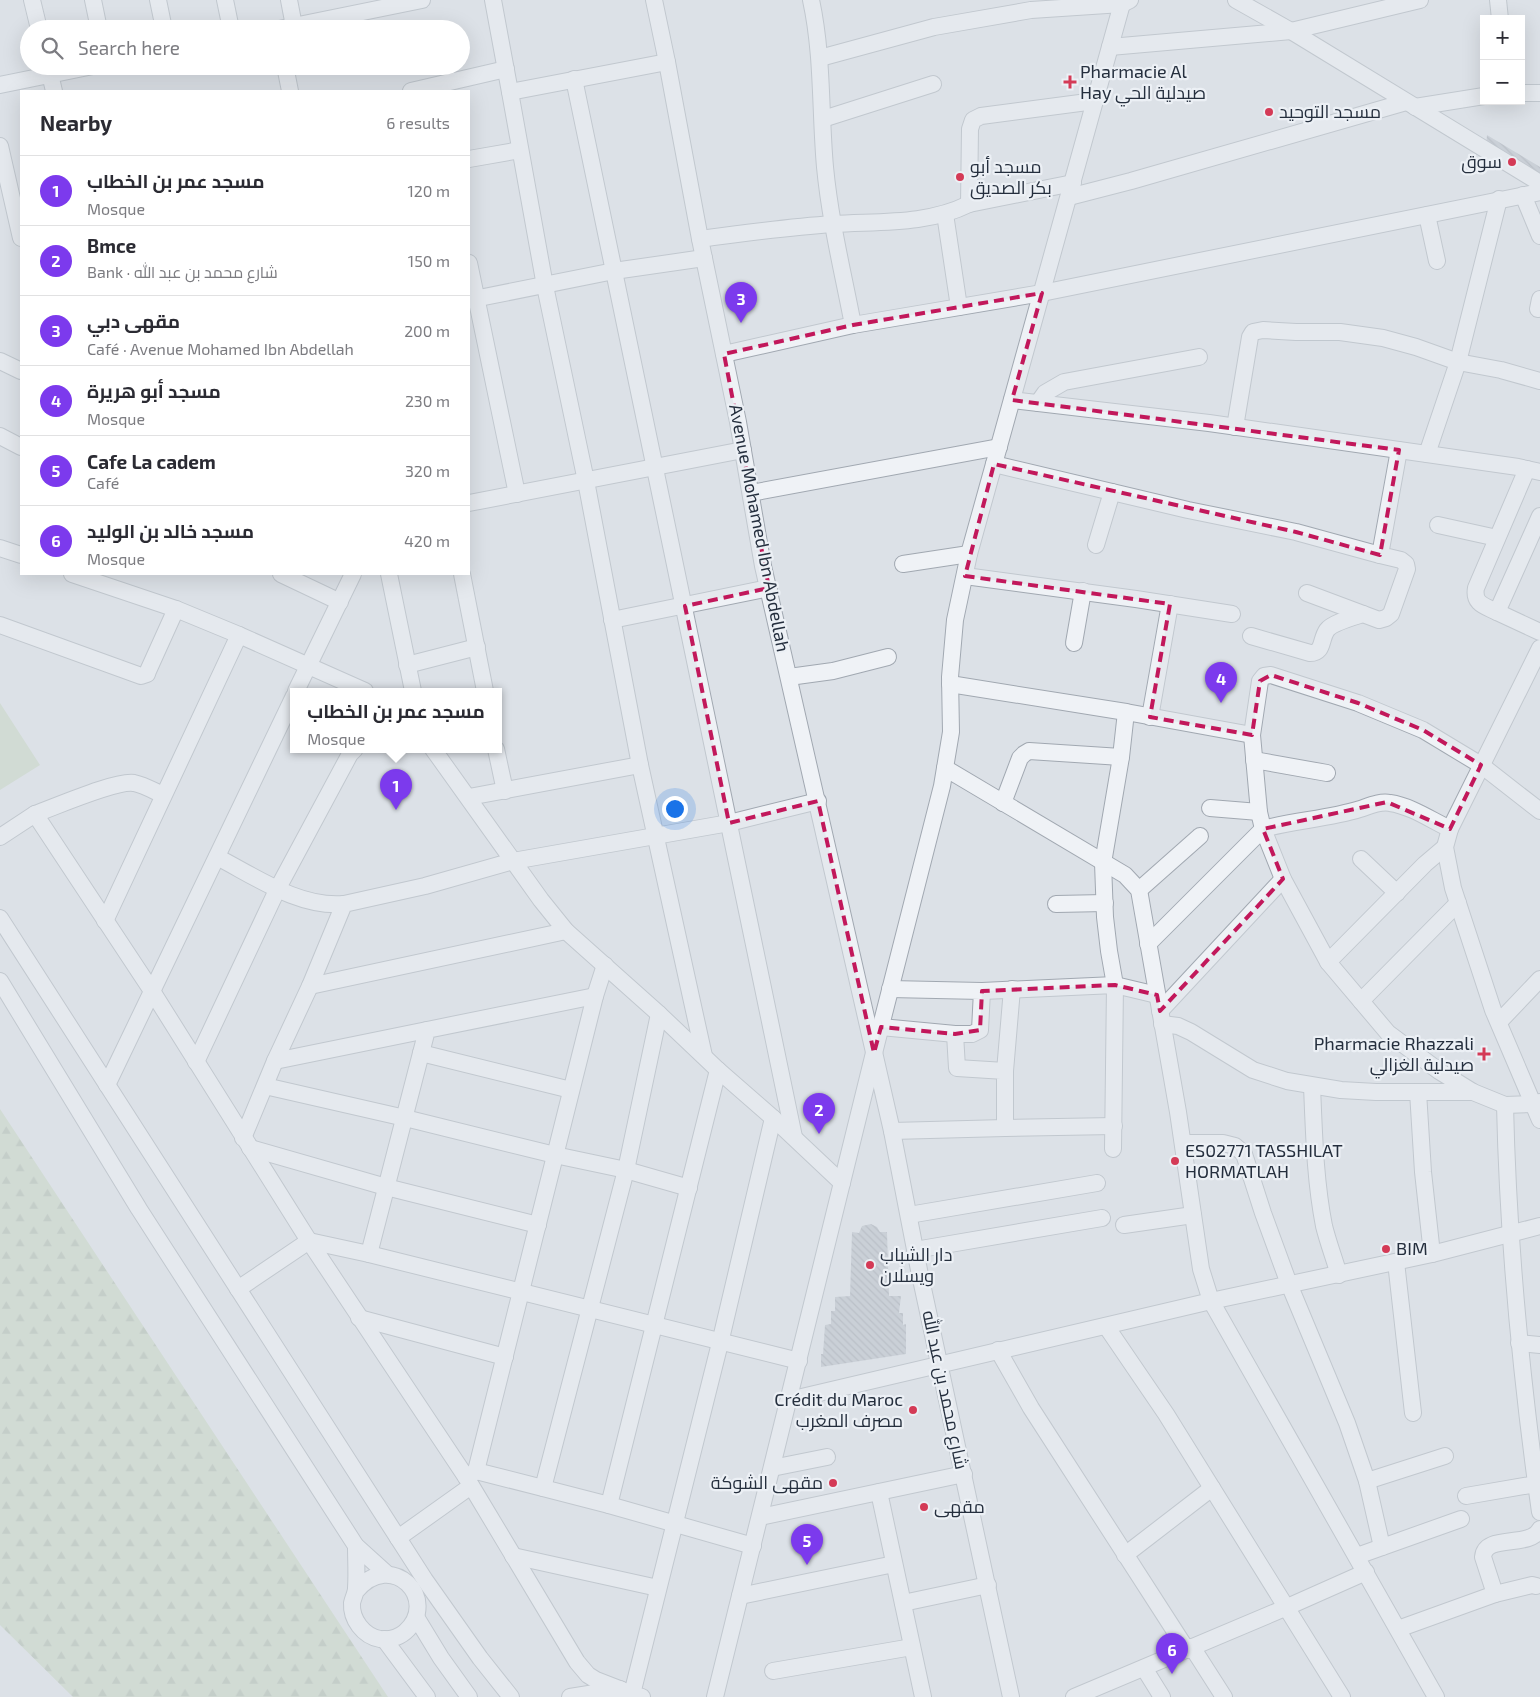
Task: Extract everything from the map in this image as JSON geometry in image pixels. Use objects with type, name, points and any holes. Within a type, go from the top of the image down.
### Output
[{"type":"street","points":[[32,0],[37,20]]},
{"type":"street","points":[[94,0],[97,20]]},
{"type":"street","points":[[158,0],[162,20]]},
{"type":"street","points":[[225,0],[229,20]]},
{"type":"street","points":[[288,20],[289,0]]},
{"type":"street","points":[[310,20],[354,7],[422,0]]},
{"type":"street","points":[[493,0],[545,286],[586,481],[640,764],[704,1056]]},
{"type":"street","name":"Avenue Mohamed Ibn Abdellah","points":[[656,0],[700,239],[743,450],[763,566],[874,1053]]},
{"type":"street","points":[[811,0],[816,20],[820,58],[827,190],[853,325]]},
{"type":"street","points":[[1236,0],[1536,178]]},
{"type":"street","points":[[1110,47],[1290,31],[1420,0]]},
{"type":"street","points":[[1498,0],[1500,15]]},
{"type":"street","points":[[715,1697],[942,786],[951,732],[950,684],[956,620],[968,554],[1110,47],[1125,1],[1031,10],[934,27],[820,58]]},
{"type":"street","points":[[510,92],[667,62]]},
{"type":"street","points":[[415,90],[506,69]]},
{"type":"street","points":[[0,85],[35,75]]},
{"type":"street","points":[[50,75],[54,90]]},
{"type":"street","points":[[287,75],[290,90]]},
{"type":"street","points":[[574,79],[794,1137]]},
{"type":"street","points":[[823,120],[933,84]]},
{"type":"street","points":[[1525,93],[1540,93]]},
{"type":"street","points":[[700,239],[775,229],[917,220],[945,214],[968,204],[1130,181],[1411,104],[1480,96]]},
{"type":"street","points":[[968,204],[970,129],[973,120],[981,116],[1095,101]]},
{"type":"street","points":[[0,146],[20,234]]},
{"type":"street","points":[[470,159],[520,150]]},
{"type":"street","points":[[724,354],[853,325],[1042,293],[1540,192]]},
{"type":"street","points":[[1523,195],[1540,236]]},
{"type":"street","points":[[1428,454],[1458,362],[1499,200]]},
{"type":"street","points":[[945,214],[960,307]]},
{"type":"street","points":[[1428,215],[1437,261]]},
{"type":"street","points":[[472,299],[614,272],[704,258]]},
{"type":"street","points":[[470,275],[472,299],[517,494]]},
{"type":"street","points":[[1235,427],[1250,337],[1253,332],[1263,330],[1340,332],[1374,337],[1416,347],[1458,362],[1501,370],[1540,381]]},
{"type":"street","points":[[1038,403],[1044,393],[1064,382],[1198,357]]},
{"type":"street","points":[[0,361],[20,371]]},
{"type":"street","points":[[1012,400],[1235,427],[1534,470],[1497,538],[1474,596],[1477,601],[1497,612],[1540,632]]},
{"type":"street","points":[[0,436],[20,446]]},
{"type":"street","points":[[751,493],[999,448]]},
{"type":"street","points":[[470,503],[743,450]]},
{"type":"street","points":[[1380,555],[1399,450]]},
{"type":"street","points":[[994,464],[1188,510],[1296,532],[1401,560],[1406,564],[1407,569],[1391,614],[1379,620],[1307,592]]},
{"type":"street","points":[[1096,545],[1112,492]]},
{"type":"street","points":[[1497,612],[1540,516]]},
{"type":"street","points":[[1438,525],[1497,538]]},
{"type":"street","points":[[0,548],[20,555]]},
{"type":"street","points":[[903,564],[968,554]]},
{"type":"street","points":[[80,575],[176,609],[358,688]]},
{"type":"street","points":[[283,575],[340,602]]},
{"type":"street","points":[[297,688],[353,575]]},
{"type":"street","points":[[389,575],[411,688]]},
{"type":"street","points":[[462,575],[484,688]]},
{"type":"street","points":[[965,576],[1232,614]]},
{"type":"street","points":[[612,620],[769,588]]},
{"type":"street","points":[[1074,643],[1083,592]]},
{"type":"street","points":[[1150,717],[1170,604]]},
{"type":"street","points":[[0,625],[141,676],[147,674],[176,609]]},
{"type":"street","points":[[1251,636],[1310,653],[1316,653],[1320,650],[1327,629],[1362,614]]},
{"type":"street","points":[[105,920],[239,635]]},
{"type":"street","points":[[407,665],[477,647]]},
{"type":"street","points":[[1538,1112],[1499,1022],[1453,888],[1445,847],[1450,829],[1540,648]]},
{"type":"street","points":[[789,677],[833,671],[888,657]]},
{"type":"street","points":[[1538,1112],[1505,1105],[1473,1092],[1439,1071],[1388,1033],[1328,962],[1282,878],[1263,829],[1259,812],[1252,735],[1260,681],[1264,676],[1271,675],[1358,703],[1423,730],[1481,765],[1540,811]]},
{"type":"street","points":[[950,684],[1126,712],[1252,735]]},
{"type":"street","points":[[107,1084],[290,704]]},
{"type":"street","points":[[1113,1149],[1115,985],[1108,942],[1103,863],[1126,712]]},
{"type":"street","points":[[1003,802],[1020,758],[1029,751],[1120,757]]},
{"type":"street","points":[[196,1062],[278,888],[351,753]]},
{"type":"street","points":[[436,753],[541,900],[566,931],[794,1137],[842,1183]]},
{"type":"street","points":[[497,753],[505,791]]},
{"type":"street","points":[[1254,760],[1327,773]]},
{"type":"street","points":[[469,798],[640,764]]},
{"type":"street","points":[[945,768],[1125,875],[1138,890],[1183,1143],[1201,1270],[1211,1301],[1436,1697]]},
{"type":"street","points":[[0,837],[35,814],[99,790],[132,783],[163,795]]},
{"type":"street","points":[[217,857],[278,888],[322,904],[344,904],[425,886],[513,861],[729,823],[818,801]]},
{"type":"street","points":[[1148,944],[1263,829],[1281,824],[1345,814],[1374,804],[1387,802],[1400,805],[1450,829]]},
{"type":"street","points":[[1210,808],[1259,812]]},
{"type":"street","points":[[35,814],[152,991],[246,1143],[359,1318],[471,1478],[513,1556],[577,1662],[596,1680],[631,1693]]},
{"type":"street","points":[[1138,890],[1200,836]]},
{"type":"street","points":[[1328,962],[1425,864],[1445,847]]},
{"type":"street","points":[[1361,859],[1397,893]]},
{"type":"street","points":[[1161,1018],[1282,878]]},
{"type":"street","points":[[1056,904],[1106,903]]},
{"type":"street","points":[[1361,1000],[1458,903]]},
{"type":"street","points":[[246,1143],[275,1061],[310,986],[344,904]]},
{"type":"street","points":[[0,918],[398,1538],[480,1658],[511,1697]]},
{"type":"street","points":[[310,986],[566,931]]},
{"type":"street","points":[[398,1538],[471,1478],[505,1357],[595,996],[605,965]]},
{"type":"street","points":[[1499,1022],[1540,979]]},
{"type":"street","points":[[0,981],[138,1209],[356,1546],[387,1574]]},
{"type":"street","points":[[890,989],[982,991],[1115,985],[1157,995]]},
{"type":"street","points":[[1005,1128],[1005,1071],[1012,989]]},
{"type":"street","points":[[881,1027],[972,1034],[980,1030],[982,991]]},
{"type":"street","points":[[275,1061],[595,996]]},
{"type":"street","points":[[543,1488],[626,1170],[659,1014]]},
{"type":"street","points":[[1161,1018],[1191,1032],[1253,1070],[1269,1076],[1312,1086],[1341,1090],[1473,1092]]},
{"type":"street","points":[[369,1254],[428,1030]]},
{"type":"street","points":[[955,1034],[957,1068],[1005,1071]]},
{"type":"street","points":[[422,1053],[572,1090]]},
{"type":"street","name":"شارع محمد بن عبد الله","points":[[874,1053],[1011,1697]]},
{"type":"street","points":[[609,1505],[718,1070]]},
{"type":"street","points":[[265,1086],[405,1118],[555,1156],[626,1170],[689,1188]]},
{"type":"street","points":[[1312,1086],[1319,1196],[1325,1228],[1339,1274]]},
{"type":"street","points":[[1418,1092],[1432,1254]]},
{"type":"street","points":[[1505,1105],[1510,1233],[1519,1343],[1535,1444],[1536,1484],[1540,1512]]},
{"type":"street","points":[[631,1693],[720,1343],[773,1118]]},
{"type":"street","points":[[892,1131],[1114,1126]]},
{"type":"street","points":[[246,1143],[386,1187],[538,1225]]},
{"type":"street","points":[[1183,1143],[1223,1143],[1235,1146],[1244,1154],[1289,1284],[1347,1423],[1366,1481],[1382,1547]]},
{"type":"street","points":[[908,1215],[1097,1183]]},
{"type":"street","points":[[1124,1225],[1193,1215]]},
{"type":"street","points":[[915,1250],[1102,1218]]},
{"type":"street","points":[[789,1400],[1211,1301],[1432,1254],[1540,1226]]},
{"type":"street","points":[[238,1289],[309,1241],[369,1254],[799,1362]]},
{"type":"street","points":[[1396,1262],[1413,1413]]},
{"type":"street","points":[[359,1318],[505,1357]]},
{"type":"street","points":[[1106,1326],[1166,1414],[1342,1697]]},
{"type":"street","points":[[1519,1343],[1540,1345]]},
{"type":"street","points":[[998,1350],[1031,1408],[1124,1555],[1224,1697]]},
{"type":"street","points":[[1366,1481],[1445,1456]]},
{"type":"street","points":[[772,1468],[827,1457]]},
{"type":"street","points":[[760,1517],[964,1474]]},
{"type":"street","points":[[471,1478],[543,1488],[753,1546]]},
{"type":"street","points":[[1466,1496],[1536,1484]]},
{"type":"street","points":[[1124,1555],[1212,1488]]},
{"type":"street","points":[[879,1492],[922,1697]]},
{"type":"street","points":[[1356,1556],[1461,1519]]},
{"type":"street","points":[[1495,1594],[1483,1557],[1486,1548],[1489,1545],[1534,1537],[1540,1529]]},
{"type":"street","points":[[356,1546],[356,1590],[352,1602],[356,1623],[366,1634],[384,1639],[402,1634],[410,1627],[416,1617],[418,1605],[412,1589],[404,1580],[393,1575],[378,1575],[364,1582],[356,1590]]},
{"type":"street","points":[[513,1556],[658,1588]]},
{"type":"street","points":[[740,1596],[894,1564]]},
{"type":"street","points":[[1074,1697],[1366,1572]]},
{"type":"street","points":[[903,1603],[988,1585]]},
{"type":"street","points":[[1398,1629],[1495,1594],[1536,1586]]},
{"type":"street","points":[[416,1617],[440,1658],[469,1697]]},
{"type":"street","points":[[384,1639],[427,1697]]},
{"type":"street","points":[[773,1671],[912,1647]]},
{"type":"street","points":[[1144,1668],[1162,1697]]},
{"type":"street","points":[[570,1697],[631,1693]]},
{"type":"highlighted area","points":[[1042,293],[1012,400],[1399,450],[1380,555],[1296,532],[994,464],[965,576],[1170,604],[1150,717],[1252,735],[1260,681],[1271,675],[1358,703],[1423,730],[1481,765],[1450,829],[1387,802],[1263,829],[1283,879],[1160,1011],[1157,995],[1115,985],[982,991],[980,1030],[955,1034],[881,1027],[874,1053],[818,801],[729,823],[685,606],[769,588],[724,354],[853,325]]},
{"type":"green space","points":[[0,703],[40,765],[0,790]]},
{"type":"green space","points":[[0,1109],[388,1697],[73,1697],[0,1625]]},
{"type":"building","name":"سوق","points":[[1487,135],[1540,167],[1540,193],[1485,158]]},
{"type":"building","name":"دار الشباب ويسلان","points":[[871,1224],[877,1227],[880,1232],[887,1232],[889,1296],[901,1296],[899,1313],[903,1313],[903,1325],[906,1324],[906,1354],[821,1367],[825,1325],[831,1324],[831,1311],[835,1311],[835,1297],[850,1296],[852,1232],[859,1233],[862,1226]]},
{"type":"place","name":"Pharmacie Al Hay صيدلية الحي","points":[[1070,82]]},
{"type":"place","name":"مسجد التوحيد","points":[[1269,112]]},
{"type":"place","name":"سوق","points":[[1512,162]]},
{"type":"place","name":"مسجد أبو بكر الصديق","points":[[960,177]]},
{"type":"place","name":"مقهى دبي","points":[[741,323]]},
{"type":"place","name":"مسجد أبو هريرة","points":[[1221,703]]},
{"type":"place","name":"مسجد عمر بن الخطاب","points":[[396,810]]},
{"type":"place","name":"Pharmacie Rhazzali صيدلية الغزالي","points":[[1484,1054]]},
{"type":"place","name":"Bmce","points":[[819,1134]]},
{"type":"place","name":"ES02771 TASSHILAT HORMATLAH","points":[[1175,1161]]},
{"type":"place","name":"BIM","points":[[1386,1249]]},
{"type":"place","name":"دار الشباب ويسلان","points":[[870,1265]]},
{"type":"place","name":"Crédit du Maroc مصرف المغرب","points":[[913,1410]]},
{"type":"place","name":"مقهى الشوكة","points":[[833,1483]]},
{"type":"place","name":"مقهى","points":[[924,1507]]},
{"type":"place","name":"Cafe La cadem","points":[[807,1565]]},
{"type":"place","name":"مسجد خالد بن الوليد","points":[[1172,1674]]}]
